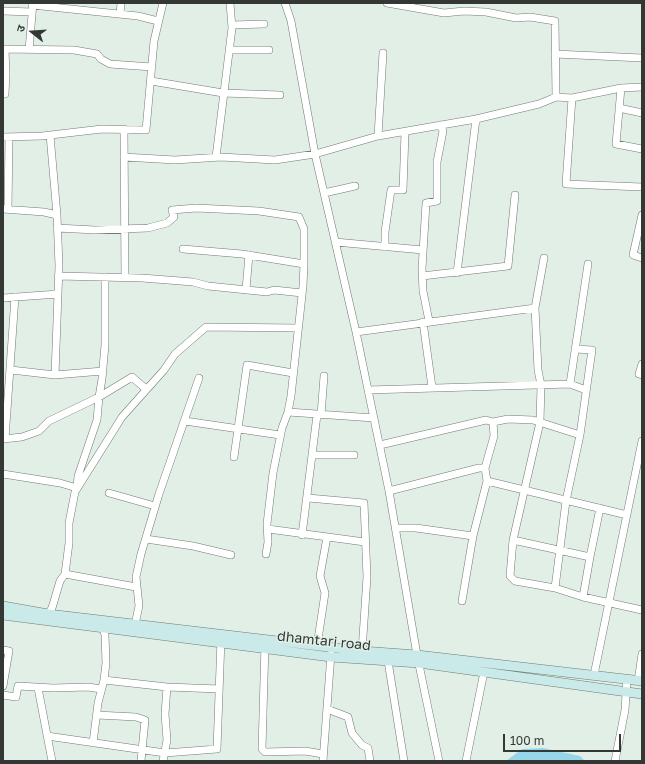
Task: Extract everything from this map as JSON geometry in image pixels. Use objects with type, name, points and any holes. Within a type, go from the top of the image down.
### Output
[{"type":"main road","points":[[3,606],[102,624]]},
{"type":"main road","points":[[3,615],[102,624],[265,644],[331,647],[418,659],[594,675],[640,681]]},
{"type":"main road","name":"dhamtari road","points":[[265,644],[331,657],[388,661],[418,659],[484,672],[642,694]]},
{"type":"street","points":[[120,14],[121,3]]},
{"type":"street","points":[[57,215],[44,212],[5,209],[6,137],[50,135],[102,129],[146,130],[152,67],[162,3]]},
{"type":"street","points":[[216,157],[232,25],[230,3]]},
{"type":"street","points":[[285,3],[291,21],[315,154],[356,332],[380,445],[396,528],[418,659],[439,761]]},
{"type":"street","points":[[387,3],[444,13],[464,10],[486,12],[516,18],[530,17],[555,21],[556,97]]},
{"type":"street","points":[[29,50],[32,7]]},
{"type":"street","points":[[3,11],[32,7],[120,14],[158,21]]},
{"type":"street","points":[[232,25],[264,24]]},
{"type":"street","points":[[3,94],[5,94],[6,73],[4,49],[74,50],[97,54],[101,60],[110,64],[152,67]]},
{"type":"street","points":[[229,50],[269,50]]},
{"type":"street","points":[[378,136],[383,53]]},
{"type":"street","points":[[556,54],[642,58]]},
{"type":"street","points":[[151,81],[224,93],[280,95]]},
{"type":"street","points":[[124,157],[175,160],[216,157],[275,160],[315,154],[378,136],[405,133],[476,119],[539,104],[556,97],[572,98],[621,88],[642,87]]},
{"type":"street","points":[[621,88],[616,144],[642,149]]},
{"type":"street","points":[[572,98],[566,184],[642,187]]},
{"type":"street","points":[[619,108],[642,113]]},
{"type":"street","points":[[457,273],[476,119]]},
{"type":"street","points":[[432,387],[422,276],[426,203],[437,201],[437,162],[443,131],[440,125]]},
{"type":"street","points":[[124,129],[123,229],[125,278]]},
{"type":"street","points":[[384,247],[391,190],[403,190],[405,133]]},
{"type":"street","points":[[50,135],[57,215],[58,294],[55,376]]},
{"type":"street","points":[[324,193],[355,186]]},
{"type":"street","points":[[422,276],[508,266],[515,195]]},
{"type":"street","points":[[57,228],[72,230],[148,228],[167,223],[174,217],[172,210],[196,208],[259,211],[299,217],[304,228],[302,293],[288,412],[280,435],[268,512],[266,554]]},
{"type":"street","points":[[642,215],[633,255],[642,258]]},
{"type":"street","points":[[335,242],[423,250]]},
{"type":"street","points":[[183,249],[249,255],[304,264]]},
{"type":"street","points":[[246,289],[249,255]]},
{"type":"street","points":[[544,258],[535,308],[538,370],[541,385],[540,422],[526,491],[513,540],[510,576],[515,581],[555,588],[583,597],[642,610]]},
{"type":"street","points":[[570,384],[588,264]]},
{"type":"street","points":[[58,276],[193,282],[208,286],[267,292],[274,290],[302,293]]},
{"type":"street","points":[[48,614],[52,608],[60,581],[65,574],[72,504],[77,488],[78,476],[97,420],[98,397],[103,371],[105,345],[105,277]]},
{"type":"street","points":[[3,298],[58,294]]},
{"type":"street","points":[[15,297],[11,370],[4,439],[22,437],[39,432],[49,421],[98,397],[132,377],[146,389]]},
{"type":"street","points":[[356,332],[535,308]]},
{"type":"street","points":[[77,488],[122,417],[164,370],[175,354],[206,327],[298,328]]},
{"type":"street","points":[[555,588],[566,501],[580,435],[592,350],[575,349]]},
{"type":"street","points":[[642,364],[639,374],[642,376]]},
{"type":"street","points":[[234,457],[247,365],[293,373]]},
{"type":"street","points":[[11,370],[55,376],[103,371]]},
{"type":"street","points":[[302,535],[324,376]]},
{"type":"street","points":[[134,628],[139,606],[136,577],[155,506],[199,378]]},
{"type":"street","points":[[368,390],[570,384],[586,390]]},
{"type":"street","points":[[288,412],[374,418]]},
{"type":"street","points":[[380,445],[486,420],[493,422],[508,418],[540,422],[580,435]]},
{"type":"street","points":[[185,421],[280,435]]},
{"type":"street","points":[[462,601],[473,536],[487,481],[485,468],[494,436],[493,422]]},
{"type":"street","points":[[594,675],[642,441]]},
{"type":"street","points":[[313,455],[354,455]]},
{"type":"street","points":[[389,491],[478,468],[485,468]]},
{"type":"street","points":[[3,474],[60,483],[77,488]]},
{"type":"street","points":[[487,481],[627,515]]},
{"type":"street","points":[[109,493],[155,506]]},
{"type":"street","points":[[308,498],[364,502],[367,577],[362,651]]},
{"type":"street","points":[[583,597],[600,508]]},
{"type":"street","points":[[396,528],[416,528],[473,536]]},
{"type":"street","points":[[268,529],[302,535],[365,542]]},
{"type":"street","points":[[317,646],[325,592],[320,576],[327,537]]},
{"type":"street","points":[[146,539],[193,546],[231,554]]},
{"type":"street","points":[[513,540],[590,557]]},
{"type":"street","points":[[65,574],[136,587]]},
{"type":"street","points":[[93,743],[101,689],[104,680],[107,650],[102,624]]},
{"type":"street","points":[[47,736],[165,753],[217,748],[221,639]]},
{"type":"street","points":[[265,644],[262,749],[265,752],[305,752],[323,757],[331,647]]},
{"type":"street","points":[[3,650],[9,651],[3,686]]},
{"type":"street","points":[[640,681],[642,654]]},
{"type":"street","points":[[388,661],[404,761]]},
{"type":"street","points":[[466,761],[484,672]]},
{"type":"street","points":[[614,761],[625,710],[627,679]]},
{"type":"street","points":[[104,680],[167,687],[219,689]]},
{"type":"street","points":[[3,695],[16,697],[18,686],[38,688],[88,687],[101,689]]},
{"type":"street","points":[[163,761],[167,740],[167,687]]},
{"type":"street","points":[[38,688],[52,761]]},
{"type":"street","points":[[327,709],[348,717],[352,733],[362,745],[368,748],[370,761]]},
{"type":"street","points":[[97,715],[136,716],[145,720],[141,761]]},
{"type":"water","points":[[543,748],[580,756],[585,761],[506,761],[522,749]]}]
